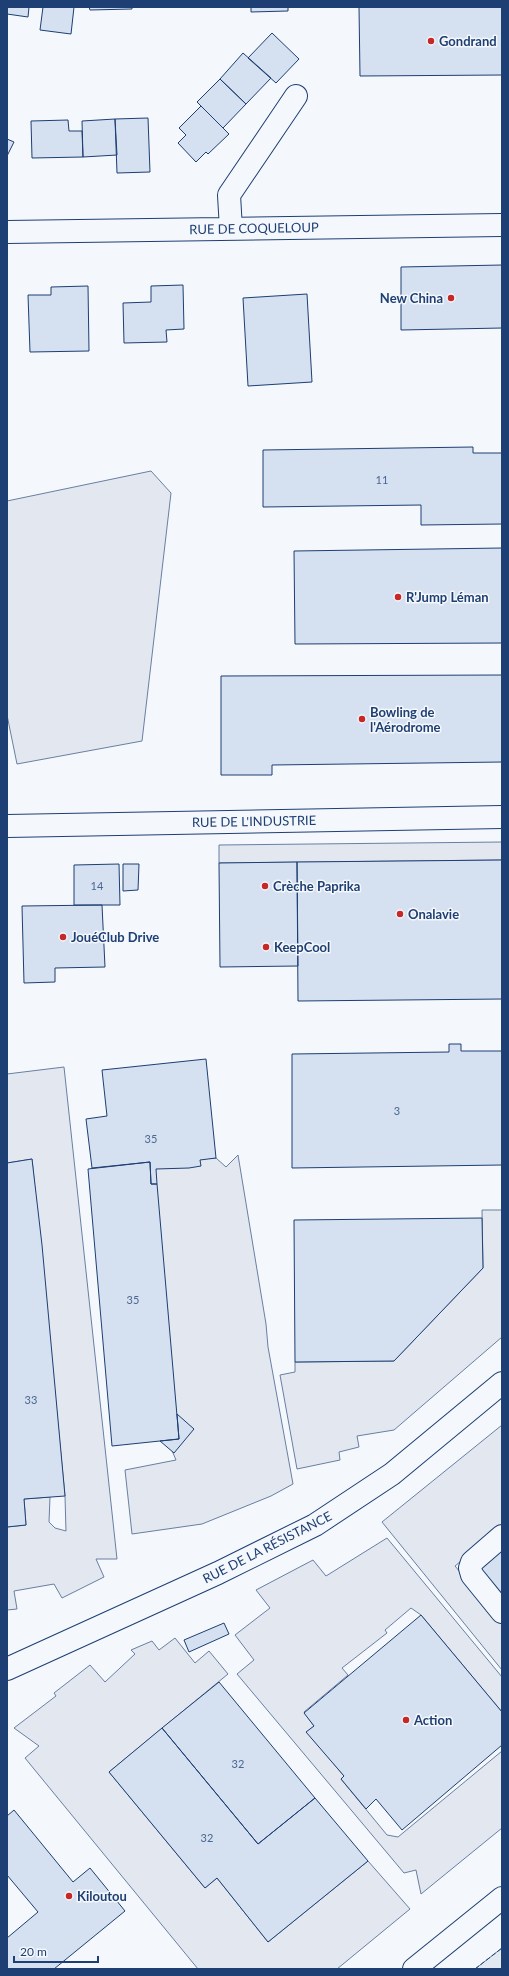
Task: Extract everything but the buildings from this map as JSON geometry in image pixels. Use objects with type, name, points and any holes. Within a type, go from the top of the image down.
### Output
[{"type":"street","points":[[231,229],[229,195],[296,96]]},
{"type":"street","name":"RUE DE COQUELOUP","points":[[7,232],[502,225]]},
{"type":"street","name":"RUE DE L'INDUSTRIE","points":[[7,826],[502,817]]},
{"type":"street","name":"RUE DE LA RÉSISTANCE","points":[[7,1670],[224,1570],[314,1525],[396,1471],[502,1383]]},
{"type":"street","points":[[502,1536],[472,1562],[470,1568],[472,1575],[502,1612]]},
{"type":"street","points":[[414,1969],[502,1898]]},
{"type":"shaded area","points":[[151,471],[171,493],[142,741],[17,764],[7,715],[7,501]]},
{"type":"shaded area","points":[[502,842],[502,860],[219,863],[219,845]]},
{"type":"shaded area","points":[[64,1067],[117,1559],[96,1559],[104,1577],[62,1598],[54,1584],[14,1591],[17,1609],[7,1610],[7,1527],[26,1525],[24,1499],[50,1497],[49,1522],[55,1528],[66,1531],[65,1496],[32,1159],[7,1163],[7,1074]]},
{"type":"shaded area","points":[[238,1155],[266,1324],[268,1347],[293,1484],[271,1496],[202,1524],[132,1534],[125,1470],[176,1460],[168,1441],[179,1439],[150,1162],[216,1158],[226,1167]]},
{"type":"shaded area","points":[[482,1210],[502,1210],[502,1337],[394,1430],[357,1436],[359,1447],[339,1452],[340,1460],[297,1469],[280,1375],[295,1372],[295,1362],[394,1361],[483,1268]]},
{"type":"shaded area","points":[[502,1425],[502,1527],[455,1566],[502,1622],[502,1670],[382,1522]]},
{"type":"shaded area","points":[[387,1538],[502,1677],[502,1712],[421,1615],[411,1608],[385,1630],[387,1633],[342,1668],[348,1675],[304,1712],[314,1726],[307,1732],[344,1776],[341,1779],[387,1835],[398,1837],[502,1751],[502,1828],[421,1894],[416,1870],[404,1873],[237,1674],[254,1660],[235,1635],[270,1608],[256,1590],[313,1560],[326,1576]]},
{"type":"shaded area","points":[[175,1638],[195,1663],[209,1651],[228,1674],[109,1772],[205,1888],[217,1878],[268,1942],[368,1861],[410,1909],[337,1969],[198,1969],[25,1758],[39,1746],[14,1728],[56,1696],[54,1693],[90,1665],[105,1682],[135,1654],[131,1650],[152,1641],[159,1650]]},
{"type":"shaded area","points":[[502,1948],[502,1969],[475,1969]]},
{"type":"fence","points":[[475,1969],[502,1948]]},
{"type":"place","name":"Gondrand","points":[[431,41]]},
{"type":"place","name":"New China","points":[[451,298]]},
{"type":"place","name":"R'Jump Léman","points":[[398,597]]},
{"type":"place","name":"Bowling de l'Aérodrome","points":[[362,719]]},
{"type":"place","name":"Crèche Paprika","points":[[265,886]]},
{"type":"place","name":"Onalavie","points":[[400,914]]},
{"type":"place","name":"JouéClub Drive","points":[[63,937]]},
{"type":"place","name":"KeepCool","points":[[266,947]]},
{"type":"place","name":"Action","points":[[406,1720]]},
{"type":"place","name":"Kiloutou","points":[[69,1896]]}]
